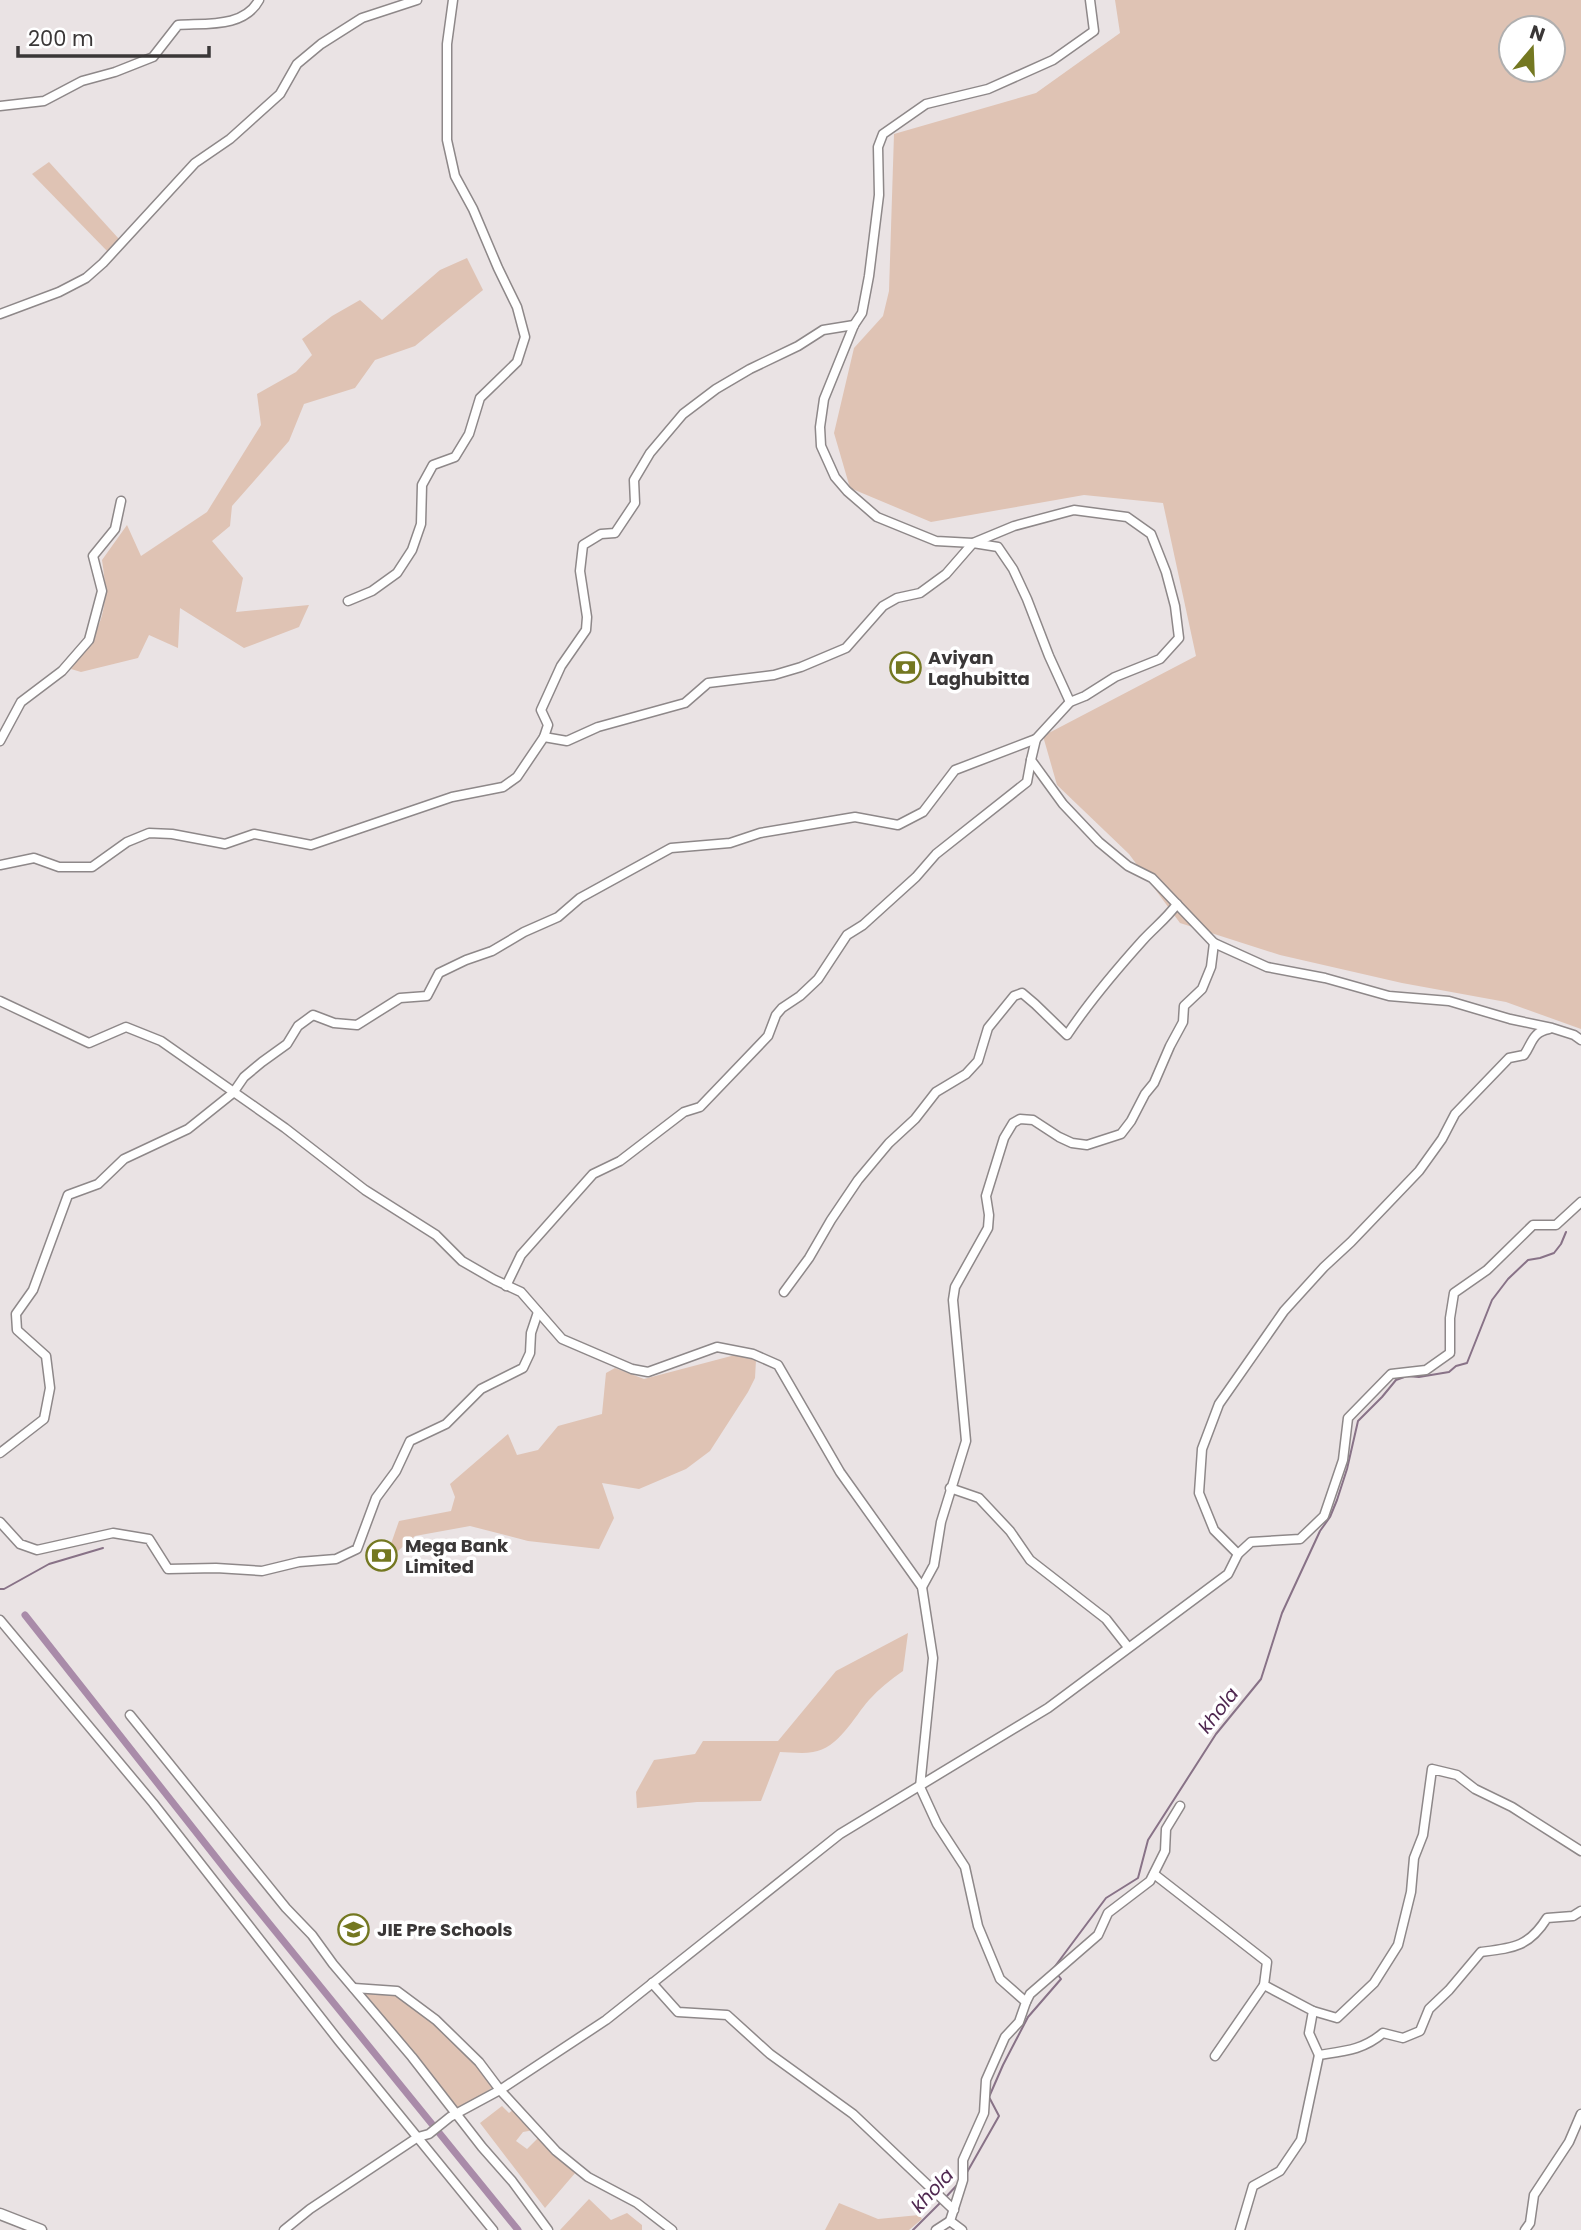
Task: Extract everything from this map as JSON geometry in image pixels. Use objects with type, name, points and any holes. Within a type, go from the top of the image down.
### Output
[{"type":"street","points":[[0,106],[44,101],[82,81],[153,57],[178,25],[232,21],[252,12],[259,0]]},
{"type":"street","points":[[0,314],[59,292],[86,278],[136,230],[195,163],[230,139],[280,94],[297,64],[320,44],[362,18],[417,0]]},
{"type":"street","points":[[348,601],[372,591],[397,573],[411,550],[421,524],[422,485],[433,465],[455,457],[469,434],[480,398],[517,362],[525,337],[517,307],[473,208],[455,176],[447,140],[447,44],[453,0]]},
{"type":"street","points":[[1070,702],[1013,569],[998,547],[936,541],[877,517],[835,477],[821,446],[820,427],[824,399],[854,325],[862,313],[879,195],[878,146],[883,134],[926,104],[988,89],[1053,60],[1094,31],[1090,0]]},
{"type":"street","points":[[0,865],[34,858],[59,867],[92,867],[127,842],[149,833],[173,834],[225,844],[254,834],[310,845],[452,797],[503,787],[517,777],[544,737],[548,724],[541,710],[561,666],[586,630],[587,617],[580,571],[583,545],[601,534],[615,533],[635,503],[634,480],[650,453],[683,414],[716,389],[823,330],[854,325]]},
{"type":"street","points":[[0,741],[21,702],[62,671],[89,640],[102,591],[93,556],[115,529],[121,501]]},
{"type":"street","points":[[0,1453],[44,1419],[50,1388],[46,1356],[17,1330],[16,1314],[33,1290],[68,1195],[99,1184],[124,1158],[188,1129],[233,1093],[244,1077],[287,1044],[298,1026],[313,1015],[334,1023],[357,1025],[400,998],[427,996],[439,973],[492,951],[524,932],[558,917],[580,898],[671,848],[730,843],[760,833],[855,817],[898,825],[923,812],[955,770],[1036,739],[1070,702],[1115,677],[1160,659],[1179,638],[1175,606],[1166,572],[1151,534],[1127,517],[1074,510],[1014,526],[972,543],[946,574],[920,593],[897,598],[883,606],[846,648],[774,675],[708,683],[685,703],[598,727],[567,741],[544,737]]},
{"type":"street","points":[[506,1286],[521,1255],[593,1174],[620,1161],[684,1112],[700,1107],[768,1036],[776,1015],[782,1008],[818,979],[847,935],[863,925],[916,877],[936,854],[1027,782],[1036,739]]},
{"type":"street","points":[[1031,760],[1063,804],[1099,842],[1128,866],[1152,878],[1214,943],[1268,967],[1325,978],[1389,996],[1449,1002],[1510,1020],[1552,1028],[1581,1040]]},
{"type":"street","points":[[784,1292],[809,1258],[858,1180],[889,1143],[915,1119],[936,1092],[965,1074],[978,1060],[988,1028],[1014,996],[1022,993],[1066,1035],[1111,977],[1145,937],[1167,919],[1177,904]]},
{"type":"street","points":[[922,1587],[934,1565],[941,1522],[966,1441],[953,1300],[955,1287],[988,1228],[986,1196],[1004,1138],[1013,1123],[1020,1119],[1033,1120],[1072,1143],[1087,1145],[1121,1134],[1132,1121],[1145,1094],[1154,1083],[1183,1022],[1184,1006],[1202,989],[1211,967],[1214,943]]},
{"type":"street","points":[[0,1001],[89,1043],[126,1027],[161,1041],[365,1190],[436,1235],[462,1261],[521,1292],[562,1339],[632,1369],[648,1372],[717,1347],[753,1354],[778,1365],[840,1472],[922,1587],[933,1658],[920,1787],[937,1824],[965,1867],[978,1926],[1000,1979],[1026,2002]]},
{"type":"street","points":[[1238,1554],[1214,1530],[1199,1493],[1202,1449],[1219,1404],[1284,1311],[1419,1171],[1442,1139],[1455,1114],[1509,1058],[1524,1055],[1528,1043],[1535,1035],[1541,1030],[1552,1028]]},
{"type":"street","points":[[284,2230],[310,2209],[418,2137],[429,2134],[453,2115],[500,2090],[606,2021],[840,1834],[1048,1708],[1227,1574],[1238,1554],[1251,1542],[1300,1539],[1324,1516],[1343,1460],[1348,1418],[1391,1374],[1426,1370],[1450,1353],[1450,1318],[1454,1293],[1487,1270],[1534,1225],[1556,1225],[1581,1202]]},
{"type":"street","points":[[0,1522],[20,1544],[37,1550],[113,1533],[149,1539],[168,1569],[262,1571],[299,1562],[337,1559],[357,1549],[376,1498],[396,1471],[410,1441],[446,1424],[481,1389],[523,1368],[530,1353],[531,1334],[538,1312]]},
{"type":"street","points":[[950,1488],[979,1498],[1010,1531],[1030,1560],[1106,1619],[1128,1647]]},
{"type":"street","points":[[0,1620],[153,1803],[339,2041],[493,2230]]},
{"type":"street","points":[[130,1715],[286,1909],[312,1935],[453,2115],[512,2181],[548,2230]]},
{"type":"street","points":[[1264,1985],[1312,2011],[1337,2018],[1374,1983],[1398,1945],[1411,1892],[1414,1858],[1423,1836],[1433,1769],[1457,1775],[1475,1789],[1512,1807],[1581,1852]]},
{"type":"street","points":[[936,2230],[950,2221],[954,2210],[963,2180],[963,2160],[984,2113],[986,2080],[1005,2037],[1019,2022],[1031,1994],[1098,1935],[1108,1913],[1150,1881],[1165,1851],[1166,1829],[1180,1806]]},
{"type":"street","points":[[1154,1874],[1267,1962],[1264,1985],[1216,2056]]},
{"type":"street","points":[[1319,2055],[1370,2044],[1383,2033],[1403,2038],[1420,2031],[1429,2009],[1481,1952],[1511,1948],[1532,1939],[1547,1918],[1573,1916],[1581,1911]]},
{"type":"street","points":[[652,1983],[678,2012],[727,2015],[770,2054],[853,2114],[954,2210]]},
{"type":"street","points":[[354,1988],[397,1991],[444,2028],[479,2062],[500,2090],[556,2151],[588,2177],[637,2203],[672,2230]]},
{"type":"street","points":[[1240,2230],[1253,2186],[1280,2171],[1301,2140],[1319,2055],[1309,2033],[1312,2011]]},
{"type":"street","points":[[1525,2230],[1530,2223],[1534,2195],[1569,2142],[1581,2114]]},
{"type":"street","points":[[0,2214],[41,2230]]},
{"type":"street","points":[[950,2221],[962,2230]]},
{"type":"shaded area","points":[[1115,0],[1581,0],[1581,1029],[1506,1002],[1402,983],[1280,955],[1180,923],[1129,854],[1057,785],[1043,736],[1196,656],[1163,503],[1084,495],[931,522],[850,488],[834,433],[854,348],[883,316],[889,291],[894,134],[1036,93],[1120,33]]},
{"type":"shaded area","points":[[49,162],[119,239],[109,253],[32,174]]},
{"type":"shaded area","points":[[467,258],[483,290],[415,346],[375,360],[355,388],[304,404],[289,441],[232,506],[230,526],[212,541],[243,578],[236,612],[309,605],[299,627],[244,648],[180,608],[178,648],[149,635],[138,658],[81,672],[71,669],[90,642],[101,618],[105,593],[102,560],[127,525],[141,556],[207,512],[261,425],[257,394],[296,372],[312,355],[302,339],[332,316],[360,300],[382,320],[440,270]]},
{"type":"shaded area","points":[[735,1355],[756,1360],[755,1378],[710,1451],[686,1469],[639,1489],[602,1483],[614,1518],[599,1549],[528,1541],[470,1526],[415,1536],[390,1558],[387,1555],[399,1521],[451,1511],[455,1497],[450,1484],[508,1434],[517,1455],[538,1450],[558,1426],[602,1414],[606,1373],[615,1368],[644,1379]]},
{"type":"shaded area","points":[[908,1633],[903,1671],[873,1696],[830,1745],[813,1752],[780,1752],[761,1801],[697,1802],[637,1808],[636,1792],[654,1760],[695,1754],[703,1741],[778,1741],[836,1671]]},
{"type":"shaded area","points":[[359,1989],[397,1993],[441,2028],[495,2086],[459,2109]]},
{"type":"shaded area","points":[[502,2106],[509,2113],[515,2108],[534,2130],[523,2132],[516,2141],[527,2149],[539,2137],[576,2172],[545,2208],[480,2123]]},
{"type":"shaded area","points":[[589,2199],[611,2220],[627,2213],[642,2225],[642,2230],[560,2230]]},
{"type":"shaded area","points":[[839,2203],[878,2219],[919,2215],[922,2219],[909,2230],[825,2230]]},
{"type":"waterway","name":"khola","points":[[1053,1969],[1106,1898],[1138,1878],[1148,1840],[1216,1734],[1261,1679],[1282,1613],[1337,1500],[1358,1421],[1396,1380],[1407,1376],[1419,1377],[1449,1372],[1456,1366],[1467,1363],[1492,1300],[1508,1279],[1528,1260],[1554,1253],[1566,1232]]},
{"type":"waterway","points":[[0,1589],[49,1564],[103,1548]]},
{"type":"waterway","points":[[25,1615],[233,1879],[518,2230]]},
{"type":"waterway","name":"khola","points":[[966,2174],[999,2116],[989,2097],[1003,2065],[1028,2017],[1061,1979],[1058,1975]]},
{"type":"waterway","name":"khola","points":[[945,2198],[958,2184]]},
{"type":"waterway","name":"khola","points":[[913,2230],[941,2202]]},
{"type":"place","name":"Aviyan Laghubitta","points":[[905,668]]},
{"type":"place","name":"Mega Bank Limited","points":[[382,1556]]},
{"type":"place","name":"JIE Pre Schools","points":[[354,1930]]}]
